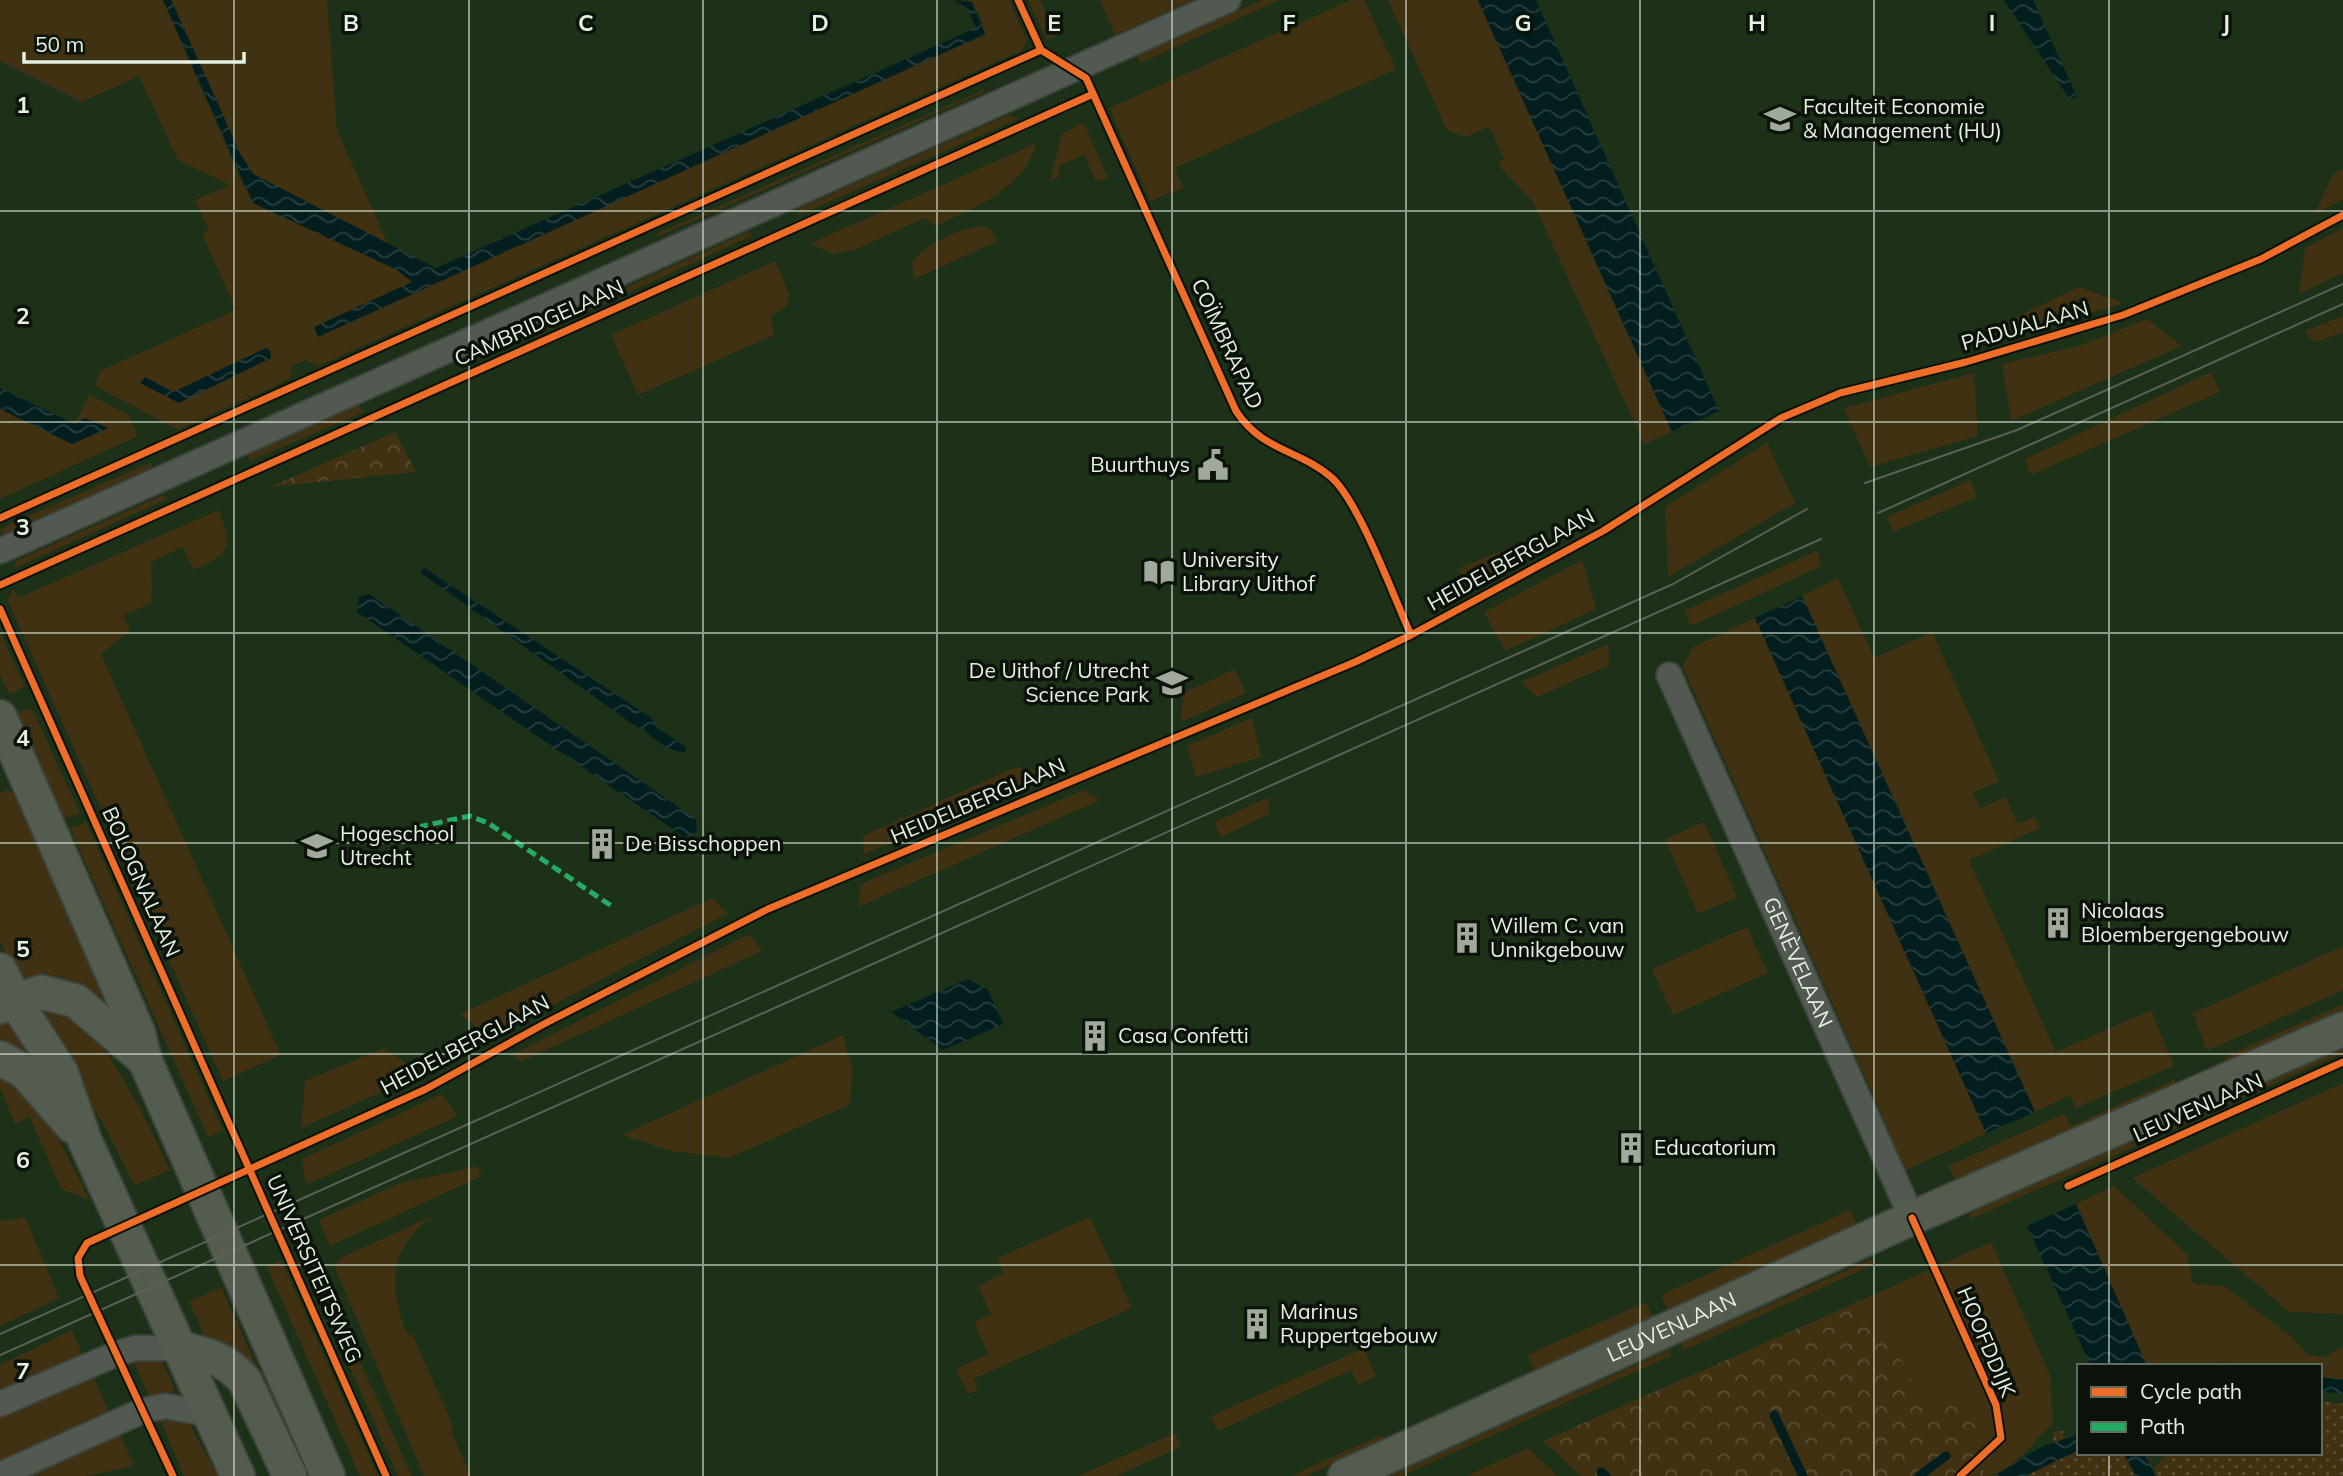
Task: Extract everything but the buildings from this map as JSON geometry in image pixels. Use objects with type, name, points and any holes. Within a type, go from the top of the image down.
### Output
[{"type":"street","name":"CAMBRIDGELAAN","points":[[0,551],[1228,0]]},
{"type":"street","name":"GENÈVELAAN","points":[[1669,675],[1912,1218]]},
{"type":"street","points":[[0,717],[10,766],[138,1032],[145,1060],[328,1476]]},
{"type":"street","points":[[0,970],[8,1004],[61,1072],[85,1141],[238,1476]]},
{"type":"street","points":[[8,1004],[41,992],[76,1001],[145,1060]]},
{"type":"street","name":"LEUVENLAAN","points":[[1345,1476],[1912,1218],[2343,1029]]},
{"type":"street","points":[[0,1058],[25,1072],[85,1141]]},
{"type":"street","points":[[0,1404],[116,1353],[135,1348],[179,1348],[214,1356],[235,1369],[245,1381],[290,1476]]},
{"type":"street","points":[[0,1475],[142,1411],[165,1406],[209,1414]]},
{"type":"shaded area","name":"De Uithof / Utrecht Science Park","points":[[0,0],[2343,0],[2343,1476],[0,1476]]},
{"type":"green space","points":[[0,0],[163,0],[244,187],[397,270],[412,282],[314,327],[985,35],[980,16],[968,0],[1009,0],[1027,40],[1023,50],[318,366],[305,360],[292,366],[290,379],[178,430],[95,386],[100,371],[236,310],[202,234],[209,230],[195,200],[230,185],[178,160],[139,76],[82,102],[0,61]],"holes":[[[266,349],[270,351],[271,358],[179,402],[141,383],[146,377],[173,393]]]},
{"type":"green space","points":[[171,0],[327,0],[337,130],[388,244],[253,174],[241,155]]},
{"type":"green space","points":[[1028,0],[1040,0],[1056,35],[1047,40]]},
{"type":"green space","points":[[1100,0],[1192,0],[1115,35]]},
{"type":"green space","points":[[1262,0],[1280,0],[1140,63],[1137,56]]},
{"type":"green space","points":[[1351,0],[1364,0],[1396,69],[1175,168],[1183,188],[1150,201],[1109,108]]},
{"type":"green space","points":[[1388,0],[1478,0],[1672,432],[1644,444],[1533,202],[1498,165],[1504,159],[1489,127],[1465,137],[1447,130]]},
{"type":"green space","points":[[985,89],[982,93],[657,237],[658,233]]},
{"type":"green space","points":[[1008,115],[1020,118],[799,215],[798,209]]},
{"type":"green space","points":[[1080,124],[1085,126],[1108,178],[1096,182],[1084,155],[1058,166],[1059,177],[1050,180],[1062,134]]},
{"type":"green space","points":[[1037,143],[1030,160],[1009,185],[982,204],[935,226],[925,218],[854,250],[833,254],[811,243]]},
{"type":"green space","points":[[2343,169],[2343,199],[2314,215],[2333,174]]},
{"type":"green space","points":[[983,226],[991,230],[998,241],[914,279],[912,263],[925,249],[953,234]]},
{"type":"green space","points":[[2343,228],[2343,273],[2299,294],[2305,248]]},
{"type":"green space","points":[[750,231],[752,236],[546,330],[542,325]]},
{"type":"green space","points":[[775,261],[790,296],[786,307],[771,316],[774,335],[638,395],[611,335]]},
{"type":"green space","points":[[2079,287],[2124,303],[2001,339],[2003,323]]},
{"type":"green space","points":[[2343,316],[2343,332],[2317,342],[2311,340],[2305,331]]},
{"type":"green space","points":[[2147,319],[2182,346],[2011,421],[2002,364],[2079,346]]},
{"type":"green space","points":[[2211,372],[2220,392],[2031,475],[2025,459]]},
{"type":"green space","points":[[1974,373],[1978,436],[1870,467],[1844,408]]},
{"type":"green space","points":[[90,395],[129,415],[138,436],[0,499],[0,409],[72,444],[74,424]]},
{"type":"green space","points":[[359,405],[364,412],[250,461],[248,455]]},
{"type":"green space","points":[[395,432],[416,472],[270,487]]},
{"type":"green space","points":[[1767,443],[1795,503],[1668,577],[1665,507]]},
{"type":"green space","points":[[150,463],[152,467],[2,535],[0,530],[12,523]]},
{"type":"green space","points":[[1970,480],[1977,497],[1893,532],[1887,517]]},
{"type":"green space","points":[[163,495],[167,499],[15,568],[15,561]]},
{"type":"green space","points":[[219,510],[227,541],[222,554],[193,570],[183,547],[151,562],[152,603],[123,615],[130,631],[101,654],[281,1055],[223,1081],[7,599],[14,589],[18,598]]},
{"type":"green space","points":[[1541,534],[1548,550],[1470,590],[1458,569]]},
{"type":"green space","points":[[1817,551],[1822,566],[1691,626],[1684,611]]},
{"type":"green space","points":[[1582,560],[1596,609],[1505,651],[1484,612]]},
{"type":"green space","points":[[1838,578],[1874,658],[1932,632],[1999,781],[1973,793],[1980,808],[2006,797],[2018,824],[2034,817],[2040,828],[1969,860],[2056,1052],[2151,1010],[2174,1066],[2076,1108],[2070,1095],[2035,1112],[1802,596]]},
{"type":"green space","points":[[1755,618],[1986,1133],[1902,1172],[1890,1145],[1890,1133],[1683,667],[1693,647]]},
{"type":"green space","points":[[0,632],[25,687],[9,694],[0,675]]},
{"type":"green space","points":[[1608,644],[1609,665],[1537,697],[1522,682]]},
{"type":"green space","points":[[1235,669],[1246,693],[1181,722],[1183,693]]},
{"type":"green space","points":[[32,709],[80,813],[64,819],[18,712]]},
{"type":"green space","points":[[1252,718],[1261,757],[1196,777],[1187,746]]},
{"type":"green space","points":[[1016,767],[1057,775],[864,854],[863,836]]},
{"type":"green space","points":[[7,790],[19,797],[110,1003],[75,981],[46,976],[17,980],[0,941],[0,793]]},
{"type":"green space","points":[[1084,790],[1100,800],[858,907],[861,884]]},
{"type":"green space","points":[[1269,797],[1269,814],[1221,837],[1214,822]]},
{"type":"green space","points":[[86,822],[223,1131],[208,1137],[70,828]]},
{"type":"green space","points":[[1704,822],[1737,897],[1698,914],[1665,839]]},
{"type":"green space","points":[[712,898],[728,913],[490,1038],[460,1014]]},
{"type":"green space","points":[[1747,927],[1768,973],[1673,1015],[1652,969]]},
{"type":"green space","points":[[749,934],[762,951],[520,1062],[512,1055]]},
{"type":"green space","points":[[2343,946],[2343,990],[2207,1051],[2193,1013]]},
{"type":"green space","points":[[2343,1004],[2343,1010],[2232,1060],[2222,1058]]},
{"type":"green space","points":[[43,1007],[65,1011],[80,1021],[95,1037],[125,1082],[170,1170],[134,1185],[106,1128],[30,1011]]},
{"type":"green space","points":[[15,1016],[31,1055],[0,1043],[0,1024]]},
{"type":"green space","points":[[843,1035],[853,1071],[849,1105],[729,1158],[670,1151],[622,1135]]},
{"type":"green space","points":[[384,1048],[422,1074],[301,1128],[305,1081]]},
{"type":"green space","points":[[2343,1048],[2343,1053],[2226,1105],[2221,1101]]},
{"type":"green space","points":[[0,1078],[14,1084],[41,1112],[90,1200],[61,1189],[30,1117],[15,1124],[0,1088]]},
{"type":"green space","points":[[2175,1079],[2174,1084],[2051,1141],[1955,1180],[1948,1166],[2064,1114],[2071,1126]]},
{"type":"green space","points":[[2343,1083],[2343,1314],[2289,1312],[2132,1178]]},
{"type":"green space","points":[[442,1094],[458,1116],[306,1185],[302,1159]]},
{"type":"green space","points":[[2206,1109],[2207,1115],[1970,1219],[1970,1213]]},
{"type":"green space","points":[[477,1166],[482,1176],[330,1246],[319,1220],[398,1184]]},
{"type":"green space","points":[[2114,1186],[2187,1254],[2193,1284],[2224,1286],[2292,1337],[2308,1355],[2324,1357],[2343,1347],[2343,1380],[2322,1377],[2322,1364],[2146,1364],[2076,1204]]},
{"type":"green space","points":[[1850,1210],[1856,1224],[1669,1313],[1661,1295]]},
{"type":"green space","points":[[433,1216],[408,1241],[401,1254],[396,1267],[396,1297],[405,1330],[408,1335],[412,1334],[454,1428],[451,1431],[471,1476],[424,1476],[335,1268],[338,1259]]},
{"type":"green space","points":[[25,1217],[59,1298],[0,1326],[0,1221]]},
{"type":"green space","points":[[1090,1217],[1132,1308],[973,1379],[978,1390],[968,1394],[956,1369],[988,1354],[974,1322],[991,1314],[978,1286],[1004,1273],[997,1258]]},
{"type":"green space","points":[[1991,1242],[2050,1375],[2053,1423],[2003,1470],[1984,1476],[1979,1429],[1968,1411],[1932,1398],[1915,1387],[1893,1342],[1876,1331],[1862,1300]]},
{"type":"green space","points":[[1872,1259],[1873,1265],[1684,1350],[1681,1343]]},
{"type":"green space","points":[[281,1260],[378,1476],[360,1476],[267,1267]]},
{"type":"green space","points":[[318,1269],[412,1476],[398,1476],[308,1273]]},
{"type":"green space","points":[[221,1287],[260,1373],[253,1377],[206,1339],[189,1302]]},
{"type":"green space","points":[[1862,1300],[1876,1331],[1893,1342],[1915,1387],[1932,1398],[1968,1410],[1979,1429],[1984,1476],[1581,1476],[1543,1441]]},
{"type":"green space","points":[[1646,1302],[1654,1320],[1535,1372],[1527,1355]]},
{"type":"green space","points":[[72,1330],[83,1356],[0,1394],[0,1365]]},
{"type":"green space","points":[[1364,1348],[1376,1376],[1358,1385],[1351,1370],[1218,1431],[1211,1416]]},
{"type":"green space","points":[[1669,1350],[1671,1356],[1401,1476],[1390,1476]]},
{"type":"green space","points":[[161,1359],[175,1391],[149,1397],[134,1362]]},
{"type":"green space","points":[[92,1373],[110,1415],[0,1465],[0,1414]]},
{"type":"green space","points":[[2322,1401],[2343,1404],[2343,1476],[1997,1476],[2007,1466],[2054,1443],[2053,1432],[2063,1431],[2064,1439],[2077,1435],[2077,1455],[2146,1455],[2154,1470],[2165,1455],[2322,1455]]},
{"type":"green space","points":[[158,1415],[190,1425],[218,1476],[184,1476]]},
{"type":"green space","points":[[119,1431],[134,1466],[86,1476],[17,1476]]},
{"type":"green space","points":[[1175,1433],[1181,1447],[1116,1476],[1078,1476]]},
{"type":"green space","points":[[1382,1435],[1384,1441],[1306,1476],[1290,1476]]},
{"type":"green space","points":[[1528,1448],[1558,1476],[1466,1476]]},
{"type":"water","points":[[163,0],[171,0],[241,155],[253,174],[436,268],[976,28],[968,9],[954,0],[972,2],[985,34],[318,337],[314,327],[412,282],[397,270],[253,203]]},
{"type":"water","points":[[1478,0],[1536,0],[1719,411],[1672,432]]},
{"type":"water","points":[[2004,0],[2033,0],[2077,97],[2070,100]]},
{"type":"water","points":[[266,348],[270,350],[271,358],[179,403],[140,383],[145,377],[173,392]]},
{"type":"water","points":[[0,388],[74,424],[85,418],[108,428],[72,444],[0,409]]},
{"type":"water","points":[[423,567],[650,717],[659,729],[686,747],[686,752],[668,748],[642,727],[638,728],[421,573]]},
{"type":"water","points":[[369,594],[696,819],[697,830],[684,837],[357,612],[359,597]]},
{"type":"water","points":[[1802,596],[2035,1112],[1986,1133],[1755,618]]},
{"type":"water","points":[[968,979],[988,990],[1003,1024],[943,1050],[891,1012]]},
{"type":"water","points":[[2076,1204],[2146,1364],[2090,1364],[2027,1226]]},
{"type":"water","points":[[2322,1377],[2343,1380],[2343,1394],[2322,1391]]},
{"type":"water","points":[[2077,1435],[2077,1451],[2025,1476],[1994,1476],[2039,1448]]},
{"type":"water","points":[[2124,1455],[2145,1455],[2156,1476],[2136,1476]]},
{"type":"waterway","points":[[1774,1415],[1803,1476]]},
{"type":"waterway","points":[[1919,1476],[1946,1456]]},
{"type":"waterway","points":[[1601,1472],[1606,1476]]},
{"type":"tram line","points":[[1865,483],[2017,430],[2343,284]]},
{"type":"tram line","points":[[1878,513],[2343,304]]},
{"type":"tram line","points":[[0,1334],[1673,584],[1807,509]]},
{"type":"tram line","points":[[0,1355],[1821,539]]},
{"type":"marked path","points":[[418,827],[470,816],[488,823],[613,907]]},
{"type":"cycle path","name":"COÏMBRAPAD","points":[[1018,0],[1041,50],[1086,78],[1236,411],[1257,434],[1319,468],[1342,489],[1364,528],[1411,635]]},
{"type":"cycle path","points":[[0,518],[1041,50]]},
{"type":"cycle path","points":[[0,585],[1093,94]]},
{"type":"cycle path","name":"PADUALAAN","points":[[173,1476],[80,1276],[78,1258],[87,1243],[426,1089],[544,1024],[768,909],[1355,662],[1411,635],[1603,531],[1781,418],[1840,393],[1966,362],[2123,315],[2261,259],[2343,215]]},
{"type":"cycle path","name":"BOLOGNALAAN","points":[[0,609],[386,1476]]},
{"type":"cycle path","points":[[2068,1186],[2343,1062]]},
{"type":"cycle path","name":"HOOFDDIJK","points":[[1912,1218],[1996,1405],[2001,1438],[1960,1476]]},
{"type":"place","name":"Faculteit Economie & Management (HU)","points":[[1780,119]]},
{"type":"place","name":"Buurthuys","points":[[1213,465]]},
{"type":"place","name":"University Library Uithof","points":[[1159,572]]},
{"type":"place","name":"De Uithof / Utrecht Science Park","points":[[1172,683]]},
{"type":"place","name":"De Bisschoppen","points":[[602,844]]},
{"type":"place","name":"Hogeschool Utrecht","points":[[317,846]]},
{"type":"place","name":"Nicolaas Bloembergengebouw","points":[[2058,923]]},
{"type":"place","name":"Willem C. van Unnikgebouw","points":[[1467,938]]},
{"type":"place","name":"Casa Confetti","points":[[1095,1036]]},
{"type":"place","name":"Educatorium","points":[[1631,1148]]},
{"type":"place","name":"Marinus Ruppertgebouw","points":[[1257,1324]]}]
